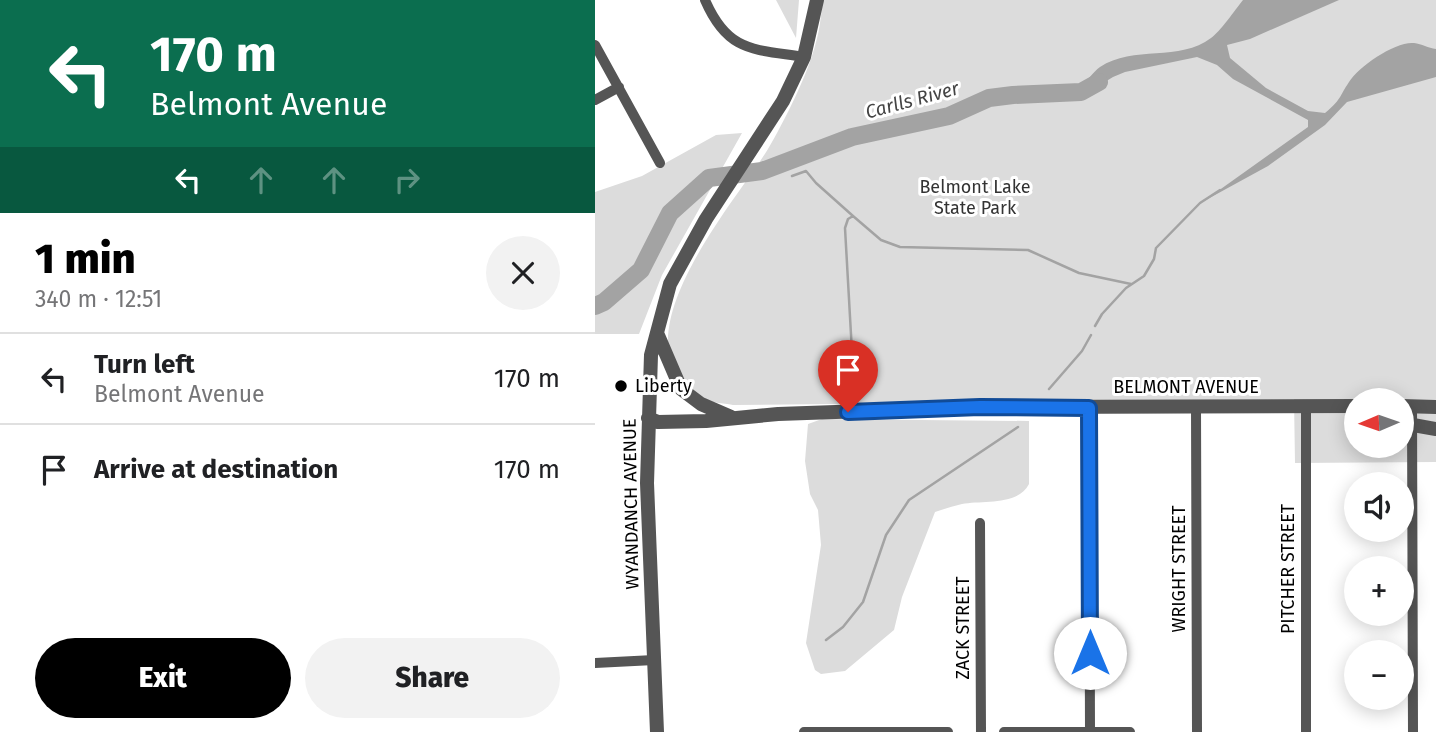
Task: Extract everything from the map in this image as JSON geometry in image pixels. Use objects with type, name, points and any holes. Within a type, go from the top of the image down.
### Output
[{"type":"street","points":[[705,0],[713,18],[727,36],[747,48],[804,57]]},
{"type":"street","name":"WYANDANCH AVENUE","points":[[657,732],[647,482],[651,355],[670,284],[685,254],[783,102],[804,57],[817,0]]},
{"type":"street","points":[[595,45],[660,163]]},
{"type":"street","points":[[595,100],[619,87]]},
{"type":"street","points":[[657,333],[681,389],[701,404],[736,419]]},
{"type":"street","points":[[1414,405],[1436,407]]},
{"type":"street","name":"BELMONT AVENUE","points":[[1306,406],[1344,413]]},
{"type":"street","name":"PITCHER STREET","points":[[1306,406],[1306,732]]},
{"type":"street","name":"BELMONT AVENUE","points":[[648,418],[658,422],[736,419],[778,414],[980,407],[1344,406]]},
{"type":"street","name":"WRIGHT STREET","points":[[1196,407],[1197,732]]},
{"type":"street","points":[[1089,408],[1090,732]]},
{"type":"street","points":[[1414,425],[1436,429]]},
{"type":"street","points":[[1408,458],[1413,732]]},
{"type":"street","name":"ZACK STREET","points":[[980,523],[981,732]]},
{"type":"street","points":[[595,663],[655,660]]},
{"type":"street","points":[[804,732],[948,732]]},
{"type":"street","points":[[1004,732],[1130,732]]},
{"type":"green space","points":[[776,0],[799,0],[796,38]]},
{"type":"green space","name":"Belmont Lake State Park","points":[[823,0],[1436,0],[1436,462],[1295,463],[1294,399],[733,405],[702,398],[676,374],[668,344],[673,310],[687,274],[768,149],[788,111],[813,54]]},
{"type":"green space","points":[[742,133],[662,275],[639,334],[595,334],[595,192],[642,176],[716,135]]},
{"type":"green space","points":[[822,419],[1029,421],[1029,484],[1017,496],[1008,499],[962,504],[935,512],[902,597],[894,630],[845,671],[821,674],[815,670],[806,643],[821,545],[818,510],[810,494],[805,461],[808,424]]},
{"type":"shaded area","points":[[1243,0],[1339,0],[1250,39],[1227,45],[1230,58],[1266,88],[1308,111],[1325,113],[1361,69],[1388,50],[1406,43],[1436,49],[1436,77],[1347,102],[1325,125],[1268,166],[1204,201],[1308,127],[1308,120],[1233,79],[1217,65],[1197,57],[1125,72],[1082,96],[1081,87],[1097,69],[1113,60],[1185,50],[1199,45],[1219,31]]},
{"type":"waterway","name":"Carlls River","points":[[595,306],[604,302],[641,270],[670,213],[709,178],[762,171],[852,137],[949,116],[989,98],[1081,92],[1099,82]]},
{"type":"waterway","points":[[792,176],[806,171],[853,216]]},
{"type":"waterway","points":[[1095,326],[1102,314],[1126,288],[1144,276],[1154,259],[1156,248],[1200,203],[1220,190]]},
{"type":"waterway","points":[[853,370],[845,228],[848,219],[853,216],[881,240],[900,247],[1028,250],[1079,273],[1131,284]]},
{"type":"waterway","points":[[1049,389],[1082,351],[1091,335]]},
{"type":"waterway","points":[[826,640],[843,627],[863,602],[886,535],[909,500],[1018,427]]},
{"type":"place","name":"Liberty","points":[[621,386]]},
{"type":"route","points":[[848,412],[980,407],[1089,408],[1090,653]]}]
